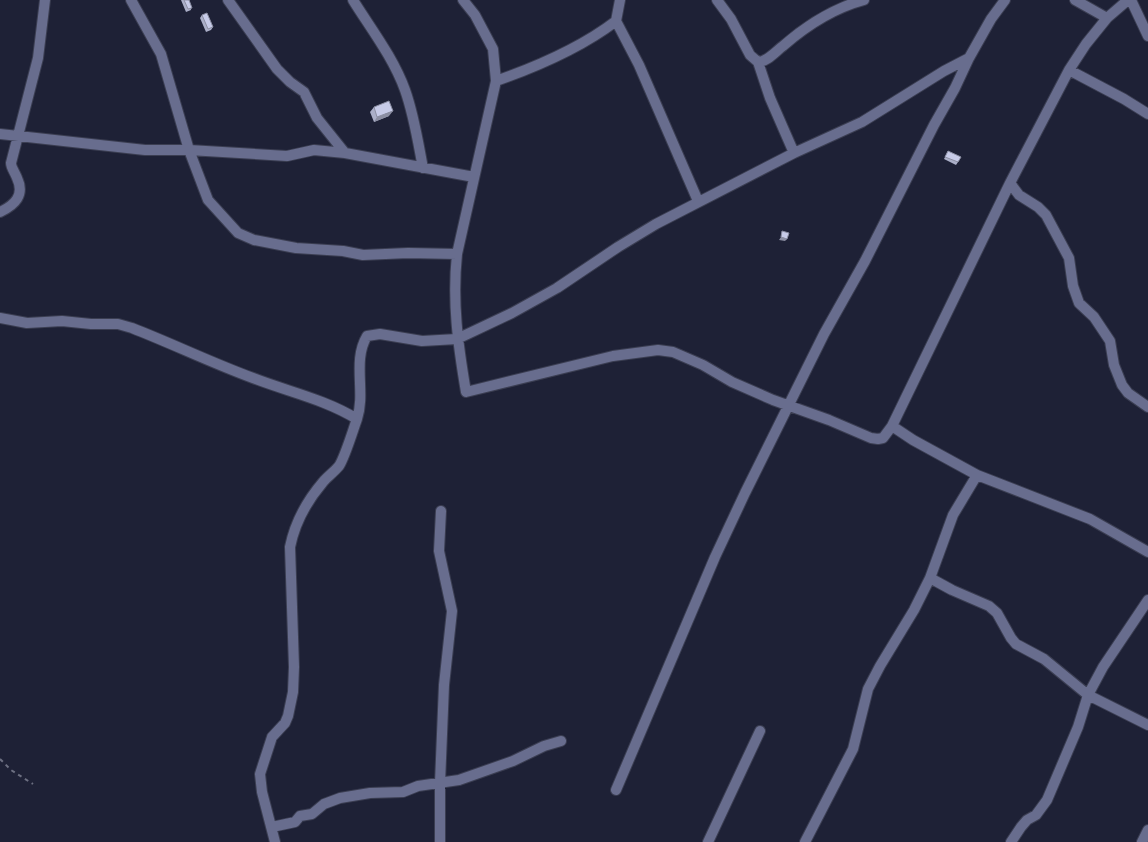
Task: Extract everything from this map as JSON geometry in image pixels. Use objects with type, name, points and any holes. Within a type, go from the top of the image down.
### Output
[{"type":"street","points":[[0,212],[18,200],[21,195],[19,182],[11,167],[11,163],[38,58],[45,0]]},
{"type":"street","points":[[131,0],[161,54],[189,150],[208,200],[234,230],[248,238],[296,248],[343,251],[364,255],[408,253],[457,254]]},
{"type":"street","points":[[228,0],[277,69],[304,92],[317,118],[345,153]]},
{"type":"street","points":[[353,0],[394,65],[405,88],[415,120],[423,168]]},
{"type":"street","points":[[463,0],[480,23],[493,49],[496,81],[457,254],[454,303],[457,339],[466,392],[613,356],[658,350],[674,352],[704,365],[732,382],[871,438],[878,439],[883,438],[892,426],[1010,183],[1068,70],[1107,18],[1129,0],[1148,36]]},
{"type":"street","points":[[716,0],[731,19],[750,55],[758,62],[770,98],[794,153]]},
{"type":"street","points":[[758,62],[767,59],[792,38],[832,11],[864,0]]},
{"type":"street","points":[[616,790],[715,557],[789,405],[969,58],[991,19],[1005,0]]},
{"type":"street","points":[[1075,0],[1107,18]]},
{"type":"street","points":[[496,81],[529,69],[596,34],[616,20],[622,1]]},
{"type":"street","points":[[616,20],[639,64],[698,201]]},
{"type":"street","points":[[275,842],[262,792],[260,774],[272,737],[285,723],[288,716],[293,692],[294,658],[290,547],[294,531],[307,502],[322,482],[339,465],[357,419],[361,403],[360,358],[362,345],[367,336],[380,334],[422,341],[457,339],[512,313],[557,288],[618,247],[698,201],[720,192],[794,153],[862,122],[944,71],[969,58]]},
{"type":"street","points":[[1068,70],[1124,99],[1148,114]]},
{"type":"street","points":[[0,134],[145,150],[189,150],[287,156],[314,150],[345,153],[474,177]]},
{"type":"street","points":[[1010,183],[1020,195],[1038,206],[1046,215],[1069,258],[1074,286],[1080,303],[1094,317],[1110,341],[1114,365],[1122,384],[1128,393],[1148,408]]},
{"type":"street","points":[[0,318],[28,323],[62,321],[118,324],[253,378],[339,408],[357,419]]},
{"type":"street","points":[[892,426],[913,440],[977,475],[1090,519],[1148,552]]},
{"type":"street","points":[[805,842],[854,749],[868,689],[914,610],[930,578],[953,515],[977,475]]},
{"type":"street","points":[[440,842],[444,684],[452,611],[439,551],[441,511]]},
{"type":"street","points":[[930,578],[989,606],[997,613],[1010,638],[1016,644],[1044,658],[1088,695],[1148,725]]},
{"type":"street","points":[[1010,842],[1021,826],[1036,815],[1047,800],[1078,727],[1088,695],[1103,667],[1148,600]]},
{"type":"street","points":[[708,842],[760,731]]},
{"type":"street","points":[[272,827],[295,822],[300,816],[312,814],[324,804],[340,798],[370,793],[404,792],[418,786],[459,780],[513,761],[544,746],[561,741]]},
{"type":"street","points":[[1142,842],[1148,830]]},
{"type":"path","points":[[0,759],[11,770],[33,784]]},
{"type":"building","points":[[184,0],[189,0],[192,8],[188,9]]},
{"type":"building","points":[[207,13],[213,27],[208,29],[202,15]]},
{"type":"building","points":[[389,101],[393,111],[377,117],[374,107]]},
{"type":"building","points":[[948,151],[961,157],[958,162],[945,157]]},
{"type":"building","points":[[782,231],[789,233],[787,239],[781,237]]}]
